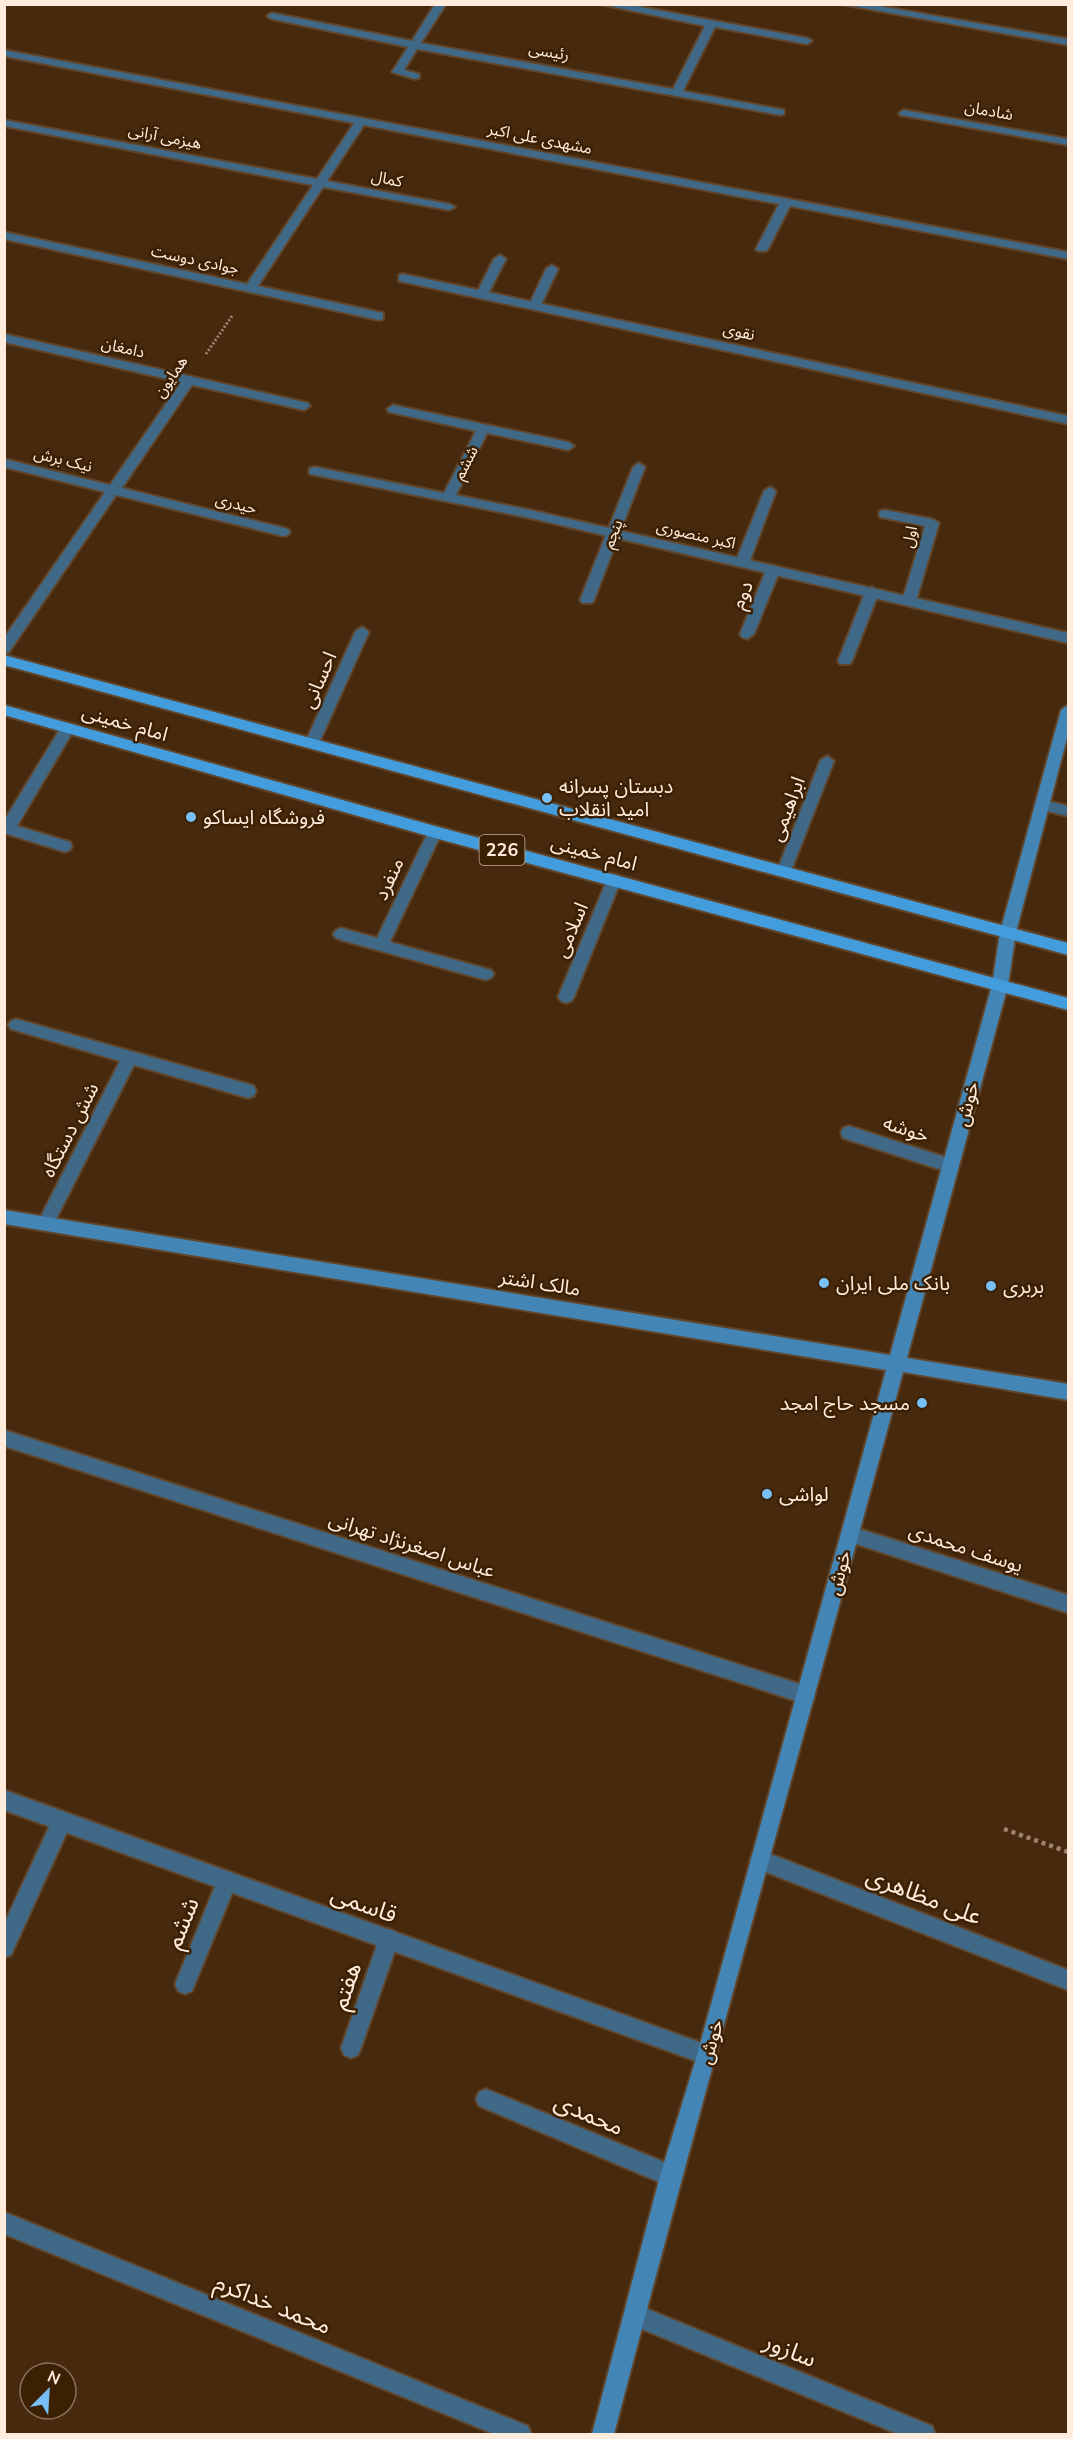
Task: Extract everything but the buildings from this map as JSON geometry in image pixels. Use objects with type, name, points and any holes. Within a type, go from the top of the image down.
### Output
[{"type":"main road","name":"امام خمینی","points":[[4,660],[1068,949]]},
{"type":"main road","name":"امام خمینی","points":[[4,710],[435,832],[1068,1004]]},
{"type":"main road","name":"خوش","points":[[603,2434],[671,2176],[707,2055],[1000,985],[1008,932],[1068,710]]},
{"type":"main road","name":"مالک اشتر","points":[[4,1217],[46,1222],[1068,1392]]},
{"type":"street","points":[[416,76],[397,72],[441,4]]},
{"type":"street","points":[[605,4],[628,6],[807,41]]},
{"type":"street","points":[[846,4],[1068,42]]},
{"type":"street","name":"رئیسی","points":[[272,16],[415,45],[780,112]]},
{"type":"street","points":[[677,93],[712,23]]},
{"type":"street","name":"مشهدی علی اکبر","points":[[4,53],[1068,256]]},
{"type":"street","name":"شادمان","points":[[904,113],[1068,142]]},
{"type":"street","points":[[250,289],[361,121]]},
{"type":"street","name":"هیزمی آرانی","points":[[4,123],[320,183]]},
{"type":"street","name":"کمال","points":[[320,183],[449,207]]},
{"type":"street","points":[[762,249],[786,202]]},
{"type":"street","name":"جوادی دوست","points":[[4,235],[379,316]]},
{"type":"street","points":[[482,294],[500,259]]},
{"type":"street","points":[[535,305],[552,269]]},
{"type":"street","name":"نقوی","points":[[403,278],[1068,420]]},
{"type":"street","name":"دامغان","points":[[4,338],[304,406]]},
{"type":"street","name":"همایون","points":[[4,649],[189,380]]},
{"type":"street","points":[[393,409],[568,446]]},
{"type":"street","name":"ششم","points":[[448,498],[483,429]]},
{"type":"street","name":"نیک برش","points":[[4,463],[114,490]]},
{"type":"street","name":"پنجم","points":[[587,600],[639,467]]},
{"type":"street","name":"اکبر منصوری","points":[[315,471],[613,533],[1068,638]]},
{"type":"street","name":"حیدری","points":[[114,490],[283,532]]},
{"type":"street","points":[[742,563],[770,491]]},
{"type":"street","name":"اول","points":[[885,514],[932,523],[909,601]]},
{"type":"street","name":"دوم","points":[[747,634],[773,570]]},
{"type":"street","points":[[845,661],[872,592]]},
{"type":"street","name":"احسانی","points":[[312,743],[362,632]]},
{"type":"street","points":[[65,846],[6,828],[68,728]]},
{"type":"street","name":"ابراهیمی","points":[[784,872],[827,761]]},
{"type":"street","points":[[1043,805],[1068,811]]},
{"type":"street","name":"منفرد","points":[[381,945],[435,832]]},
{"type":"street","name":"اسلامی","points":[[566,996],[614,880]]},
{"type":"street","points":[[341,934],[486,974]]},
{"type":"street","points":[[16,1025],[249,1091]]},
{"type":"street","name":"شش دستگاه","points":[[46,1222],[130,1058]]},
{"type":"street","name":"خوشه","points":[[849,1133],[951,1166]]},
{"type":"street","name":"عباس اصغرنژاد تهرانی","points":[[4,1438],[806,1695]]},
{"type":"street","name":"یوسف محمدی","points":[[850,1534],[1068,1604]]},
{"type":"street","name":"قاسمی","points":[[4,1800],[707,2055]]},
{"type":"street","points":[[4,1947],[62,1821]]},
{"type":"street","name":"علی مظاهری","points":[[760,1860],[1068,1980]]},
{"type":"street","name":"ششم","points":[[185,1984],[227,1881]]},
{"type":"street","name":"هفتم","points":[[351,2048],[389,1940]]},
{"type":"street","name":"محمدی","points":[[486,2099],[671,2176]]},
{"type":"street","name":"محمد خداکرم","points":[[4,2223],[520,2434]]},
{"type":"street","name":"سازور","points":[[635,2315],[924,2434]]},
{"type":"path","name":"همایون","points":[[189,380],[250,289]]},
{"type":"path","points":[[1004,1829],[1068,1852]]},
{"type":"place","name":"دبستان پسرانه امید انقلاب","points":[[547,798]]},
{"type":"place","name":"فروشگاه ایساکو","points":[[191,817]]},
{"type":"place","name":"بانک ملی ایران","points":[[824,1283]]},
{"type":"place","name":"بربری","points":[[991,1286]]},
{"type":"place","name":"مسجد حاج امجد","points":[[922,1403]]},
{"type":"place","name":"لواشی","points":[[767,1494]]}]
